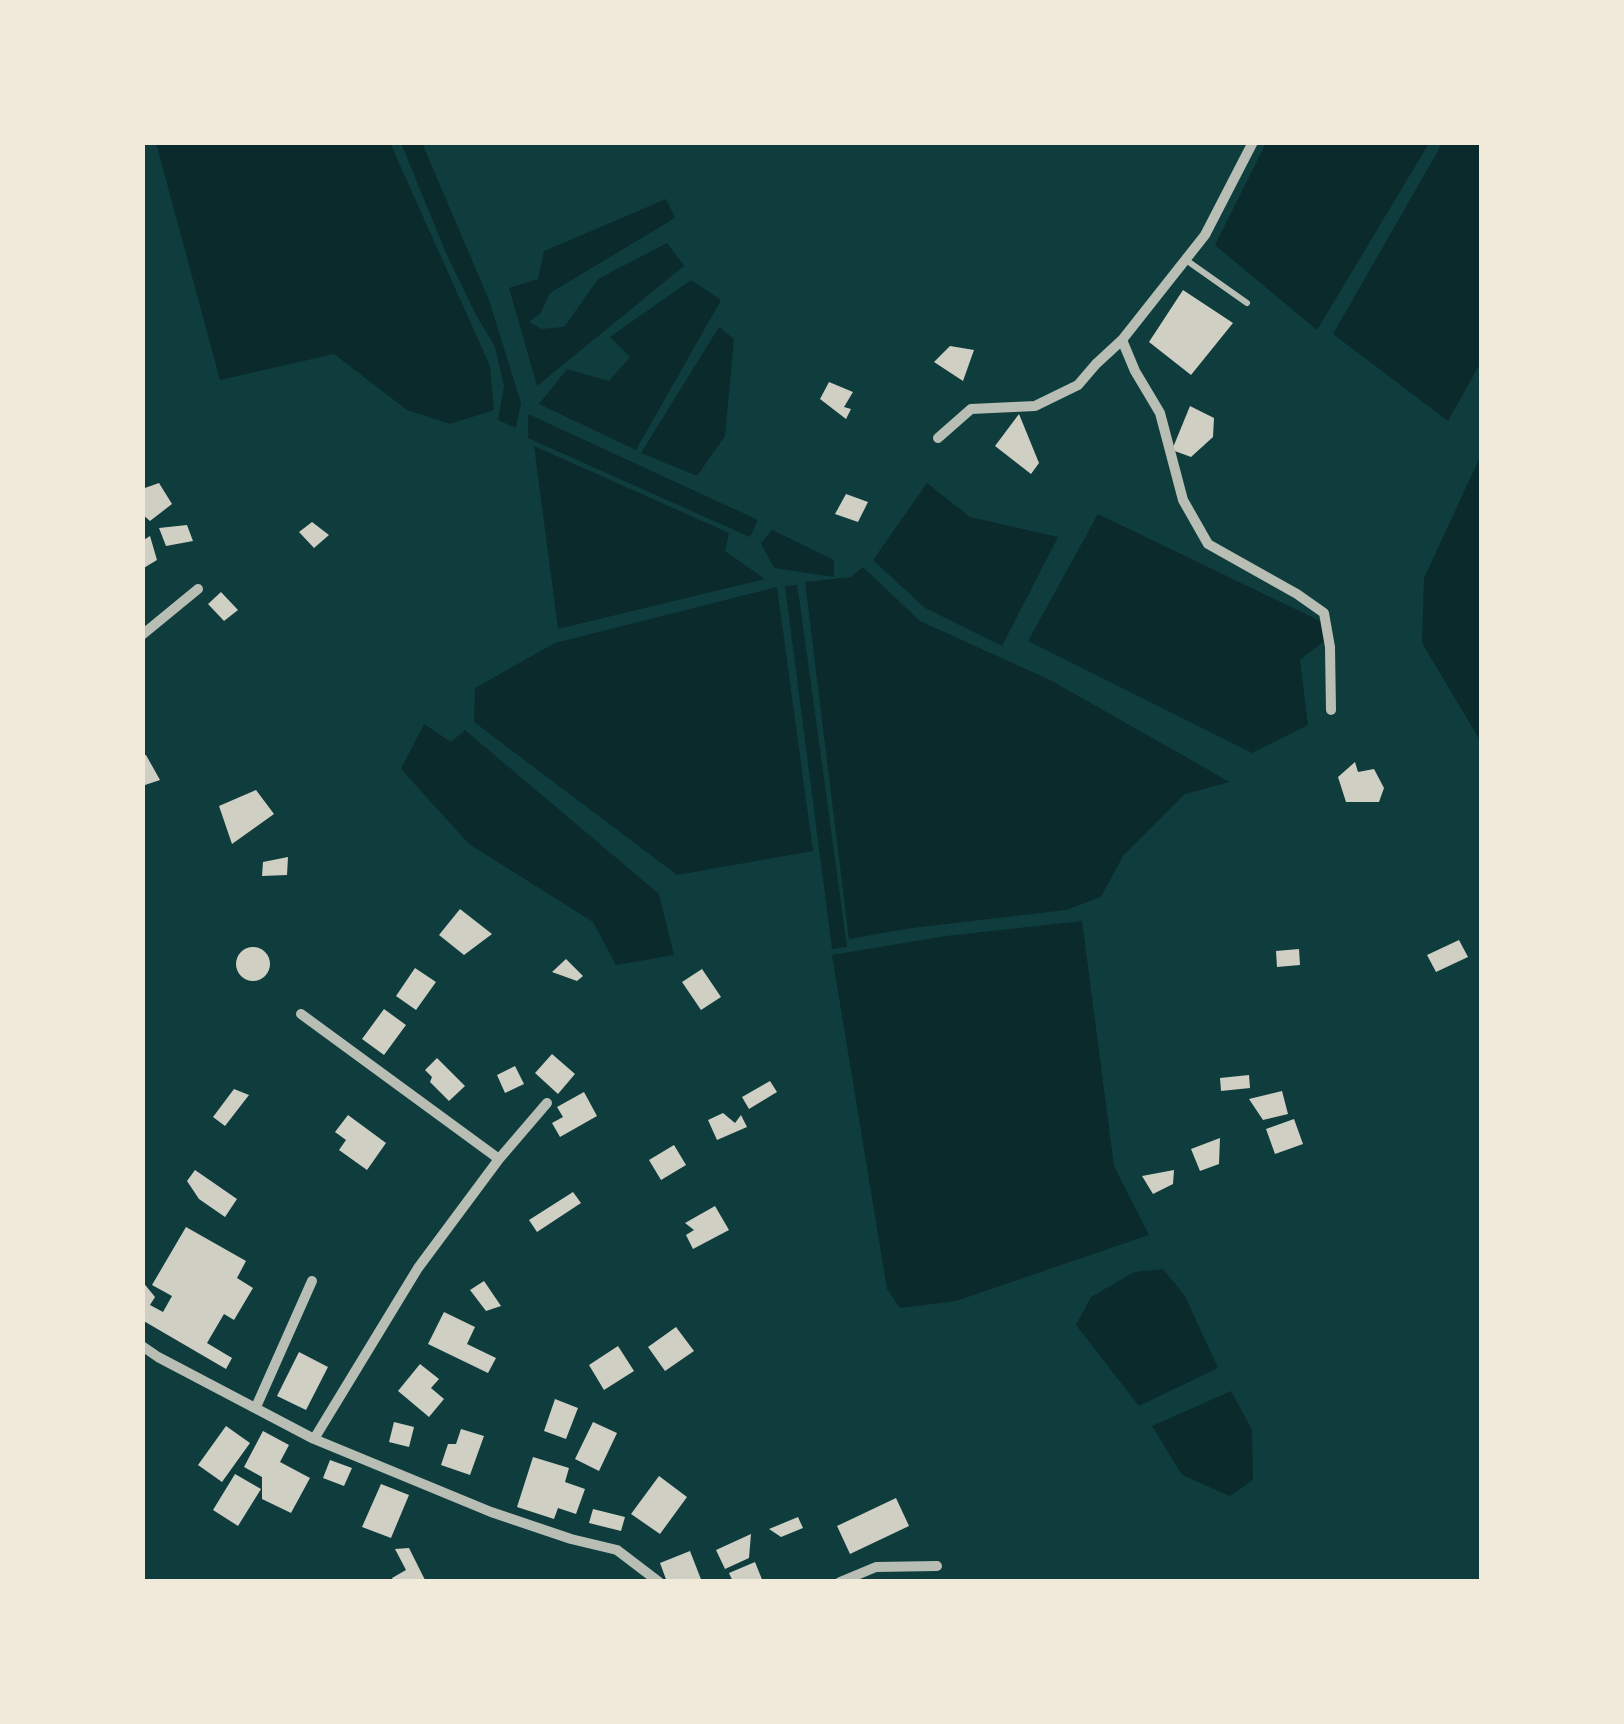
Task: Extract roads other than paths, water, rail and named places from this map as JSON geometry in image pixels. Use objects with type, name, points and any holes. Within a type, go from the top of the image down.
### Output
[{"type":"street","points":[[938,438],[971,409],[1034,406],[1078,385],[1122,340],[1186,260],[1212,223],[1253,142]]},
{"type":"street","points":[[1122,340],[1160,413],[1183,500],[1208,544],[1324,613],[1330,647],[1331,710]]},
{"type":"street","points":[[142,634],[198,589]]},
{"type":"street","points":[[300,1014],[499,1160]]},
{"type":"street","points":[[314,1439],[418,1268],[547,1103]]},
{"type":"street","points":[[256,1407],[312,1281]]},
{"type":"street","points":[[142,1346],[314,1439],[491,1512],[571,1540],[618,1550],[660,1582]]},
{"type":"street","points":[[840,1582],[876,1566],[937,1566]]},
{"type":"lane","points":[[1186,260],[1246,304]]},
{"type":"water","points":[[1443,142],[1482,143],[1481,362],[1448,421],[1333,334]]},
{"type":"water","points":[[156,143],[390,143],[490,366],[494,410],[450,424],[407,410],[334,354],[220,380]]},
{"type":"water","points":[[401,143],[422,143],[489,300],[521,403],[516,428],[498,420],[504,386],[495,347],[446,253]]},
{"type":"water","points":[[1266,143],[1429,143],[1317,330],[1215,245]]},
{"type":"water","points":[[666,199],[675,218],[550,293],[540,314],[529,322],[542,329],[564,327],[598,279],[667,243],[684,266],[537,386],[509,288],[538,279],[544,251]]},
{"type":"water","points":[[691,280],[721,300],[636,450],[539,404],[567,369],[609,381],[630,357],[610,337]]},
{"type":"water","points":[[719,327],[734,339],[725,436],[697,476],[641,453]]},
{"type":"water","points":[[528,414],[758,520],[750,537],[528,438]]},
{"type":"water","points":[[534,446],[729,533],[725,551],[765,579],[558,629]]},
{"type":"water","points":[[1481,455],[1481,742],[1422,643],[1424,578]]},
{"type":"water","points":[[927,483],[970,517],[1058,537],[1002,646],[925,608],[873,560]]},
{"type":"water","points":[[1098,514],[1322,622],[1324,641],[1300,660],[1308,725],[1252,753],[1028,641]]},
{"type":"water","points":[[772,530],[834,560],[834,577],[774,568],[761,543]]},
{"type":"water","points":[[863,567],[920,621],[1050,680],[1230,782],[1185,794],[1123,856],[1101,897],[1066,910],[849,939],[805,582],[851,577]]},
{"type":"water","points":[[797,585],[847,947],[832,949],[785,586]]},
{"type":"water","points":[[777,587],[813,851],[677,875],[474,722],[475,688],[555,643]]},
{"type":"water","points":[[424,724],[451,742],[465,730],[659,894],[674,955],[616,965],[593,922],[469,844],[401,769]]},
{"type":"water","points":[[1082,921],[1114,1166],[1149,1235],[956,1301],[900,1308],[887,1289],[832,955],[946,936]]},
{"type":"water","points":[[1163,1269],[1185,1296],[1218,1368],[1139,1406],[1076,1325],[1091,1297],[1134,1272]]},
{"type":"water","points":[[1231,1391],[1252,1430],[1253,1480],[1230,1496],[1182,1475],[1152,1426]]}]
